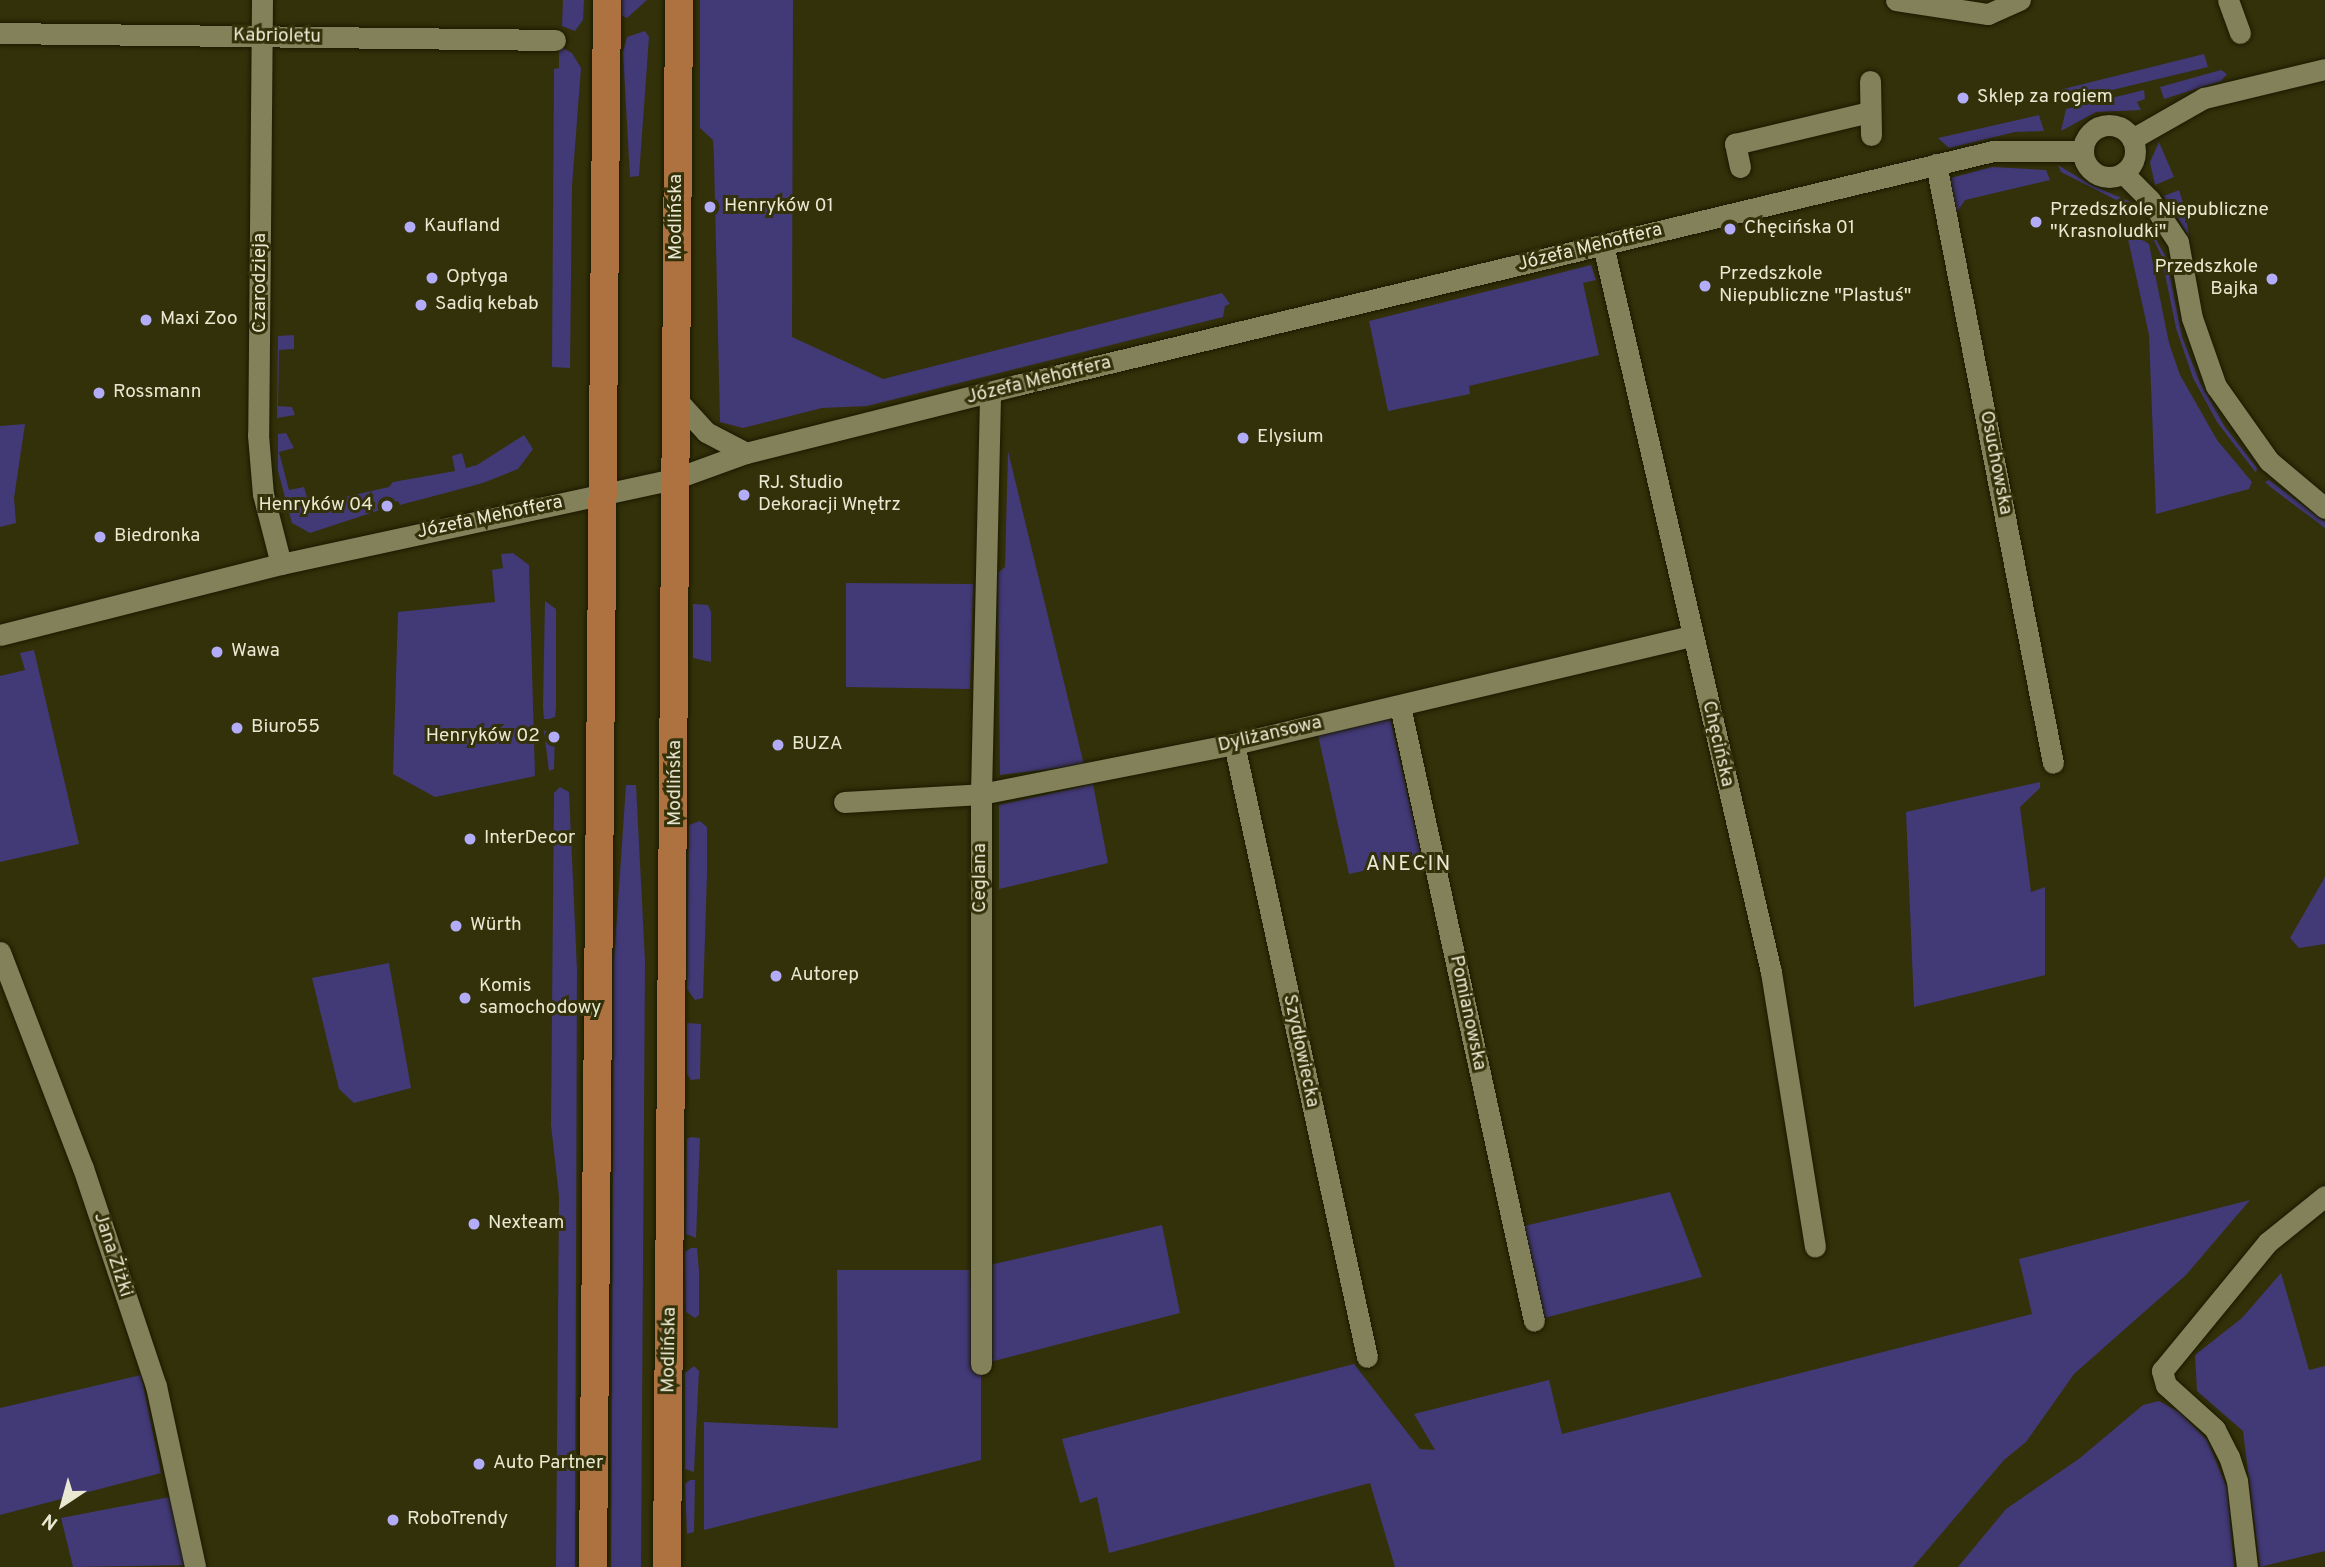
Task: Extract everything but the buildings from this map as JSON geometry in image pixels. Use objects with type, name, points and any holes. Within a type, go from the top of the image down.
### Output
[{"type":"main road","points":[[593,1567],[607,0]]},
{"type":"main road","name":"Modlińska","points":[[667,1567],[676,785],[674,479],[677,399],[679,0]]},
{"type":"street","name":"Czarodzieja","points":[[262,0],[258,435],[263,494],[281,564]]},
{"type":"street","points":[[1896,0],[1988,14],[2020,0]]},
{"type":"street","points":[[2228,0],[2241,33]]},
{"type":"street","name":"Kabrioletu","points":[[0,33],[555,40]]},
{"type":"street","points":[[2132,139],[2204,98],[2325,69]]},
{"type":"street","points":[[1870,81],[1871,135]]},
{"type":"street","points":[[1740,167],[1735,144],[1869,112]]},
{"type":"street","points":[[2102,125],[2114,125],[2132,139],[2132,164],[2123,173],[2102,177],[2085,162],[2082,151],[2085,140],[2102,125]]},
{"type":"street","name":"Józefa Mehoffera","points":[[0,635],[281,564],[674,479],[746,453],[1936,164],[1993,151],[2082,151]]},
{"type":"street","name":"Osuchowska","points":[[1936,164],[2053,763]]},
{"type":"street","points":[[2123,173],[2150,200],[2178,242],[2192,318],[2216,386],[2269,461],[2325,508]]},
{"type":"street","name":"Chęcińska","points":[[1604,245],[1771,972],[1815,1247]]},
{"type":"street","name":"Ceglana","points":[[981,1364],[981,794],[990,393]]},
{"type":"street","points":[[677,399],[706,432],[746,453]]},
{"type":"street","name":"Dyliżansowa","points":[[844,802],[981,794],[1234,744],[1692,636]]},
{"type":"street","name":"Pomianowska","points":[[1400,706],[1534,1321]]},
{"type":"street","name":"Szydłowiecka","points":[[1234,744],[1367,1357]]},
{"type":"street","name":"Jana Żiżki","points":[[0,952],[83,1168],[156,1386],[195,1567]]},
{"type":"street","points":[[2247,1567],[2237,1480],[2229,1457],[2215,1429],[2166,1385],[2162,1371],[2268,1242],[2325,1196]]},
{"type":"shaded area","points":[[563,0],[584,0],[583,20],[575,31],[562,26]]},
{"type":"shaded area","points":[[621,0],[647,0],[627,18],[621,15]]},
{"type":"shaded area","points":[[700,0],[793,0],[792,337],[883,379],[1222,293],[1230,304],[1225,306],[1223,317],[867,406],[822,408],[743,428],[720,422],[714,159],[713,140],[700,128]]},
{"type":"shaded area","points":[[645,31],[649,37],[639,176],[630,177],[623,52],[627,37]]},
{"type":"shaded area","points":[[559,46],[572,53],[581,68],[572,186],[570,368],[552,367],[554,69],[559,68]]},
{"type":"shaded area","points":[[2204,54],[2208,67],[2062,102],[2051,92]]},
{"type":"shaded area","points":[[2221,70],[2227,74],[2221,81],[2164,99],[2160,87]]},
{"type":"shaded area","points":[[2144,90],[2145,99],[2137,102],[2141,110],[2096,112],[2061,131],[2066,109]]},
{"type":"shaded area","points":[[2039,115],[2044,131],[2015,132],[1949,148],[1938,138]]},
{"type":"shaded area","points":[[2159,142],[2174,177],[2155,185],[2150,162]]},
{"type":"shaded area","points":[[2058,165],[2091,185],[2131,202],[2122,203],[2061,172]]},
{"type":"shaded area","points":[[1992,167],[2046,170],[2050,180],[1965,200],[1956,214],[1947,179]]},
{"type":"shaded area","points":[[2179,190],[2184,206],[2189,236],[2164,196]]},
{"type":"shaded area","points":[[2143,217],[2166,257],[2182,337],[2200,383],[2225,427],[2257,468],[2256,473],[2217,422],[2193,378],[2176,328],[2161,255]]},
{"type":"shaded area","points":[[2126,230],[2149,244],[2169,343],[2180,375],[2217,440],[2252,482],[2249,489],[2156,514],[2149,335]]},
{"type":"shaded area","points":[[1591,265],[1596,280],[1583,283],[1599,355],[1469,386],[1470,394],[1388,411],[1369,321]]},
{"type":"shaded area","points":[[294,335],[294,349],[279,350],[278,406],[292,407],[295,415],[277,418],[278,336]]},
{"type":"shaded area","points":[[25,424],[14,498],[16,523],[0,527],[0,426]]},
{"type":"shaded area","points":[[286,433],[294,448],[279,452],[289,490],[304,487],[309,505],[389,487],[393,482],[455,471],[452,456],[462,453],[466,468],[477,465],[524,435],[533,449],[518,469],[483,483],[400,505],[398,501],[380,505],[380,510],[310,533],[292,523],[278,471],[278,434]]},
{"type":"shaded area","points":[[1008,451],[1084,765],[1000,775],[998,573],[1005,567]]},
{"type":"shaded area","points":[[2269,480],[2325,522],[2325,528],[2265,482]]},
{"type":"shaded area","points":[[513,553],[529,565],[535,776],[435,797],[393,774],[398,612],[495,602],[492,570],[503,568],[501,554]]},
{"type":"shaded area","points":[[846,583],[973,584],[970,689],[846,687]]},
{"type":"shaded area","points":[[545,601],[556,609],[556,708],[555,717],[549,719],[544,719],[543,707]]},
{"type":"shaded area","points":[[693,604],[708,605],[711,612],[711,662],[693,658]]},
{"type":"shaded area","points":[[34,650],[79,844],[0,862],[0,676],[25,670],[20,653]]},
{"type":"shaded area","points":[[1390,718],[1422,858],[1349,874],[1318,735]]},
{"type":"shaded area","points":[[555,730],[554,769],[549,771],[544,731]]},
{"type":"shaded area","points":[[2040,782],[2040,788],[2020,807],[2031,892],[2045,887],[2045,975],[1914,1007],[1906,812]]},
{"type":"shaded area","points":[[1093,784],[1108,863],[999,889],[999,805]]},
{"type":"shaded area","points":[[626,785],[636,785],[645,961],[641,1567],[611,1567],[614,961]]},
{"type":"shaded area","points":[[560,787],[569,792],[577,970],[575,1567],[556,1567],[559,1196],[551,1125],[554,793]]},
{"type":"shaded area","points":[[700,821],[707,827],[707,875],[703,998],[695,1000],[687,989],[689,825]]},
{"type":"shaded area","points":[[2325,877],[2325,944],[2299,948],[2290,938]]},
{"type":"shaded area","points":[[389,963],[411,1088],[354,1103],[339,1089],[312,978]]},
{"type":"shaded area","points":[[687,1023],[701,1024],[700,1079],[691,1080],[687,1074]]},
{"type":"shaded area","points":[[700,1138],[696,1238],[686,1234],[687,1139]]},
{"type":"shaded area","points":[[1670,1192],[1702,1277],[1544,1318],[1524,1226]]},
{"type":"shaded area","points":[[2250,1200],[2186,1275],[2074,1374],[2026,1442],[2004,1460],[1913,1567],[1395,1567],[1370,1483],[1109,1553],[1097,1497],[1080,1503],[1062,1439],[1354,1364],[1420,1449],[1435,1450],[1414,1414],[1549,1380],[1562,1434],[2032,1314],[2019,1259]]},
{"type":"shaded area","points":[[1162,1225],[1180,1313],[990,1362],[990,1265]]},
{"type":"shaded area","points":[[697,1248],[699,1271],[699,1315],[695,1318],[686,1312],[685,1252]]},
{"type":"shaded area","points":[[837,1270],[970,1270],[975,1368],[981,1368],[981,1460],[704,1530],[704,1422],[838,1428]]},
{"type":"shaded area","points":[[2281,1273],[2309,1370],[2325,1366],[2325,1551],[2260,1567],[2243,1431],[2197,1391],[2195,1355],[2242,1318]]},
{"type":"shaded area","points":[[694,1366],[699,1371],[694,1472],[685,1469],[685,1373]]},
{"type":"shaded area","points":[[141,1375],[161,1473],[0,1515],[0,1408]]},
{"type":"shaded area","points":[[2159,1401],[2179,1412],[2207,1440],[2227,1488],[2234,1567],[1958,1567],[2006,1509],[2080,1458],[2143,1405]]},
{"type":"shaded area","points":[[695,1480],[694,1532],[687,1534],[685,1484]]},
{"type":"shaded area","points":[[170,1497],[188,1565],[73,1567],[61,1518]]},
{"type":"place","name":"Sklep za rogiem","points":[[1963,98]]},
{"type":"place","name":"Henryków 01","points":[[710,207]]},
{"type":"place","name":"Przedszkole Niepubliczne \"Krasnoludki\"","points":[[2036,222]]},
{"type":"place","name":"Kaufland","points":[[410,227]]},
{"type":"place","name":"Chęcińska 01","points":[[1730,229]]},
{"type":"place","name":"Optyga","points":[[432,278]]},
{"type":"place","name":"Przedszkole Bajka","points":[[2272,279]]},
{"type":"place","name":"Przedszkole Niepubliczne \"Plastuś\"","points":[[1705,286]]},
{"type":"place","name":"Sadiq kebab","points":[[421,305]]},
{"type":"place","name":"Maxi Zoo","points":[[146,320]]},
{"type":"place","name":"Rossmann","points":[[99,393]]},
{"type":"place","name":"Elysium","points":[[1243,438]]},
{"type":"place","name":"RJ. Studio Dekoracji Wnętrz","points":[[744,495]]},
{"type":"place","name":"Henryków 04","points":[[387,506]]},
{"type":"place","name":"Biedronka","points":[[100,537]]},
{"type":"place","name":"Wawa","points":[[217,652]]},
{"type":"place","name":"Biuro55","points":[[237,728]]},
{"type":"place","name":"Henryków 02","points":[[554,737]]},
{"type":"place","name":"BUZA","points":[[778,745]]},
{"type":"place","name":"InterDecor","points":[[470,839]]},
{"type":"place","name":"Würth","points":[[456,926]]},
{"type":"place","name":"Autorep","points":[[776,976]]},
{"type":"place","name":"Komis samochodowy","points":[[465,998]]},
{"type":"place","name":"Nexteam","points":[[474,1224]]},
{"type":"place","name":"Auto Partner","points":[[479,1464]]},
{"type":"place","name":"RoboTrendy","points":[[393,1520]]},
{"type":"district","name":"ANECIN","points":[[1409,865]]}]
